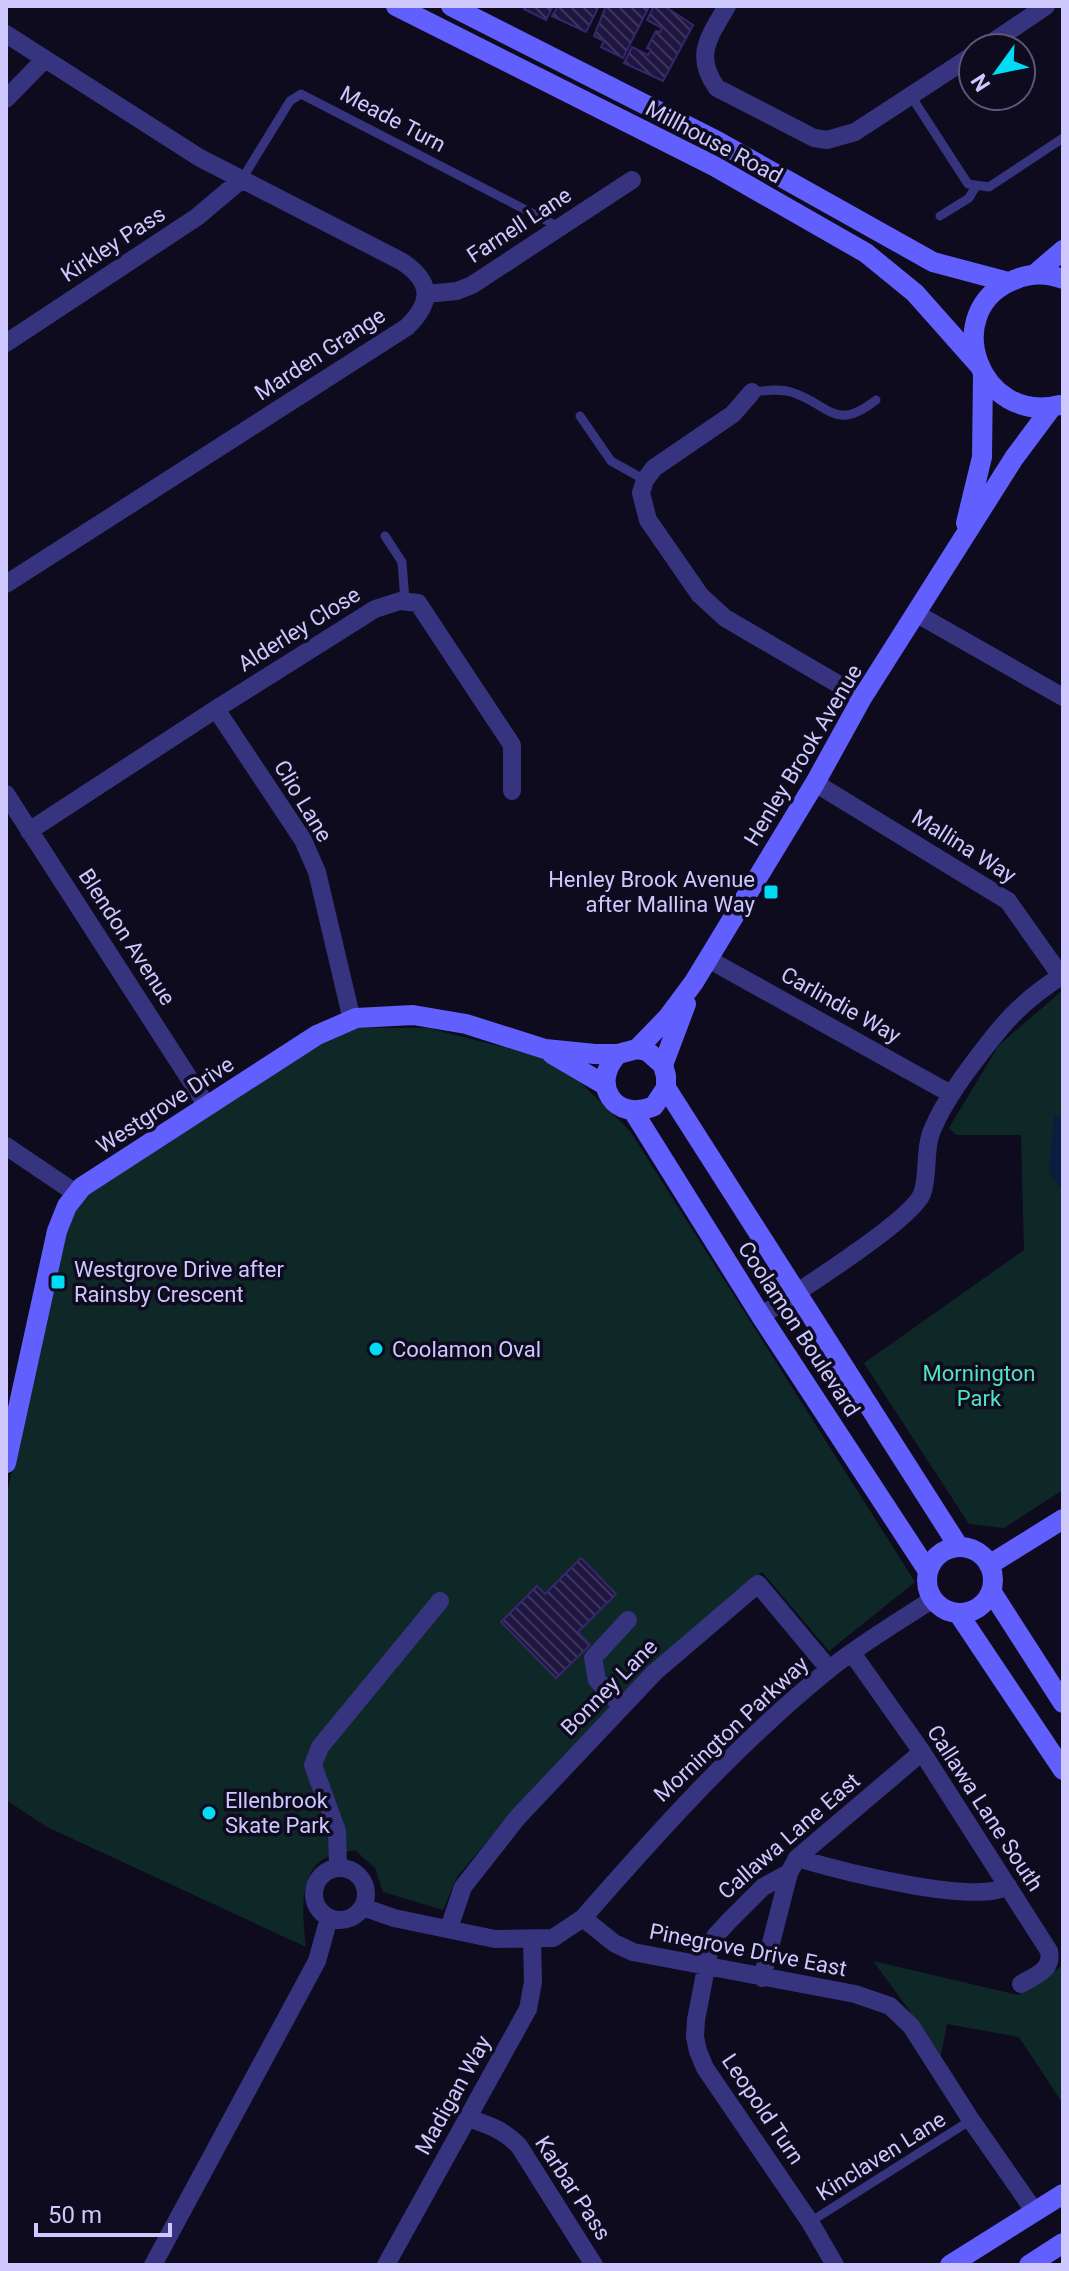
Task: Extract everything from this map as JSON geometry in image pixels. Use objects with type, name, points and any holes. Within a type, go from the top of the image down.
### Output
[{"type":"street","name":"Millhouse Road","points":[[396,6],[714,166],[866,253],[915,293],[996,390],[1013,401],[1032,407],[1058,405]]},
{"type":"street","name":"Millhouse Road","points":[[451,6],[717,141],[933,262],[1008,282]]},
{"type":"street","points":[[727,6],[706,43],[704,54],[708,76],[717,88],[814,138],[827,140],[855,132],[957,66]]},
{"type":"street","points":[[1008,32],[1046,6]]},
{"type":"street","points":[[6,34],[200,158],[401,261],[423,280],[426,294]]},
{"type":"street","points":[[6,99],[45,59]]},
{"type":"street","name":"Kirkley Pass","points":[[6,343],[197,217],[242,179]]},
{"type":"street","name":"Farnell Lane","points":[[426,294],[457,291],[472,285],[632,180]]},
{"type":"street","points":[[1008,282],[1035,274],[1063,250]]},
{"type":"street","points":[[1035,274],[1063,279]]},
{"type":"street","name":"Henley Brook Avenue","points":[[954,553],[969,513],[982,457],[980,369],[974,345],[975,326],[993,293],[1008,282]]},
{"type":"street","name":"Marden Grange","points":[[6,584],[407,327],[419,316],[426,294]]},
{"type":"street","points":[[752,392],[733,414],[654,468],[645,480],[641,493],[648,520],[688,582],[711,608],[862,698]]},
{"type":"street","name":"Henley Brook Avenue","points":[[627,1052],[668,1017],[694,982],[815,783],[862,698],[1014,458],[1058,405]]},
{"type":"street","points":[[405,601],[418,603],[512,745],[512,791]]},
{"type":"street","name":"Alderley Close","points":[[29,831],[375,609],[405,601]]},
{"type":"street","points":[[917,614],[1063,697]]},
{"type":"street","name":"Clio Lane","points":[[216,709],[303,840],[317,872],[352,1020]]},
{"type":"street","name":"Mallina Way","points":[[815,783],[1008,901],[1062,975]]},
{"type":"street","name":"Blendon Avenue","points":[[6,794],[207,1106]]},
{"type":"street","name":"Carlindie Way","points":[[708,959],[951,1094]]},
{"type":"street","points":[[761,1316],[856,1252],[907,1213],[922,1194],[930,1135],[951,1094],[1004,1021],[1034,993],[1062,975]]},
{"type":"street","name":"Henley Brook Avenue","points":[[663,1065],[694,982]]},
{"type":"street","name":"Westgrove Drive","points":[[6,1463],[57,1231],[67,1206],[82,1187],[317,1035],[352,1020],[413,1015],[466,1024],[545,1049],[605,1085]]},
{"type":"street","name":"Westgrove Drive","points":[[545,1049],[627,1052]]},
{"type":"street","points":[[647,1051],[663,1065],[666,1088],[654,1106],[644,1110],[633,1111],[614,1103],[605,1085],[605,1073],[610,1063],[627,1052],[647,1051]]},
{"type":"street","name":"Coolamon Boulevard","points":[[666,1088],[959,1547]]},
{"type":"street","name":"Coolamon Boulevard","points":[[633,1111],[761,1316],[928,1571]]},
{"type":"street","points":[[6,1146],[77,1194]]},
{"type":"street","points":[[989,1565],[1063,1519]]},
{"type":"street","points":[[959,1547],[977,1551],[992,1573],[991,1591],[981,1605],[958,1613],[947,1610],[933,1599],[928,1571],[943,1551],[959,1547]]},
{"type":"street","name":"Bonney Lane","points":[[449,1928],[463,1887],[518,1817],[655,1672],[758,1584],[829,1669]]},
{"type":"street","points":[[991,1591],[1063,1703]]},
{"type":"street","name":"Mornington Parkway","points":[[583,1918],[675,1813],[776,1715],[829,1669],[933,1599]]},
{"type":"street","points":[[338,1867],[337,1831],[313,1765],[320,1747],[440,1601]]},
{"type":"street","points":[[958,1613],[1063,1770]]},
{"type":"street","points":[[621,1706],[597,1680],[593,1658],[628,1620]]},
{"type":"street","name":"Callawa Lane South","points":[[852,1653],[922,1752],[1050,1956],[1047,1968],[1021,1984]]},
{"type":"street","name":"Callawa Lane East","points":[[707,1967],[710,1947],[716,1935],[763,1887],[793,1866],[922,1752]]},
{"type":"street","points":[[762,1978],[793,1866],[829,1868],[956,1891],[988,1893],[1008,1886]]},
{"type":"street","points":[[338,1867],[360,1876],[366,1891],[363,1907],[352,1918],[344,1920],[329,1918],[316,1906],[314,1889],[322,1874],[338,1867]]},
{"type":"street","points":[[363,1907],[394,1918],[495,1939],[553,1938],[583,1918]]},
{"type":"street","points":[[153,2265],[317,1961],[329,1918]]},
{"type":"street","name":"Pinegrove Drive East","points":[[583,1918],[614,1943],[633,1952],[855,1994],[890,2006],[911,2026],[1035,2212]]},
{"type":"street","name":"Madigan Way","points":[[386,2265],[528,2009],[533,1982],[532,1940]]},
{"type":"street","name":"Leopold Turn","points":[[707,1967],[696,2020],[698,2051],[705,2068],[810,2222],[835,2265]]},
{"type":"street","name":"Karbar Pass","points":[[468,2118],[494,2126],[519,2146],[594,2265]]},
{"type":"street","points":[[950,2265],[1063,2194]]},
{"type":"street","points":[[1029,2265],[1063,2243]]},
{"type":"lane","name":"Meade Turn","points":[[242,179],[290,101],[301,94],[560,228]]},
{"type":"lane","points":[[911,96],[968,184],[989,187],[1063,138]]},
{"type":"lane","points":[[940,216],[969,198],[976,186]]},
{"type":"lane","points":[[752,392],[788,391],[834,414],[846,416],[856,415],[876,400]]},
{"type":"lane","points":[[580,416],[611,461],[645,480]]},
{"type":"lane","points":[[385,536],[402,562],[405,601]]},
{"type":"lane","name":"Kinclaven Lane","points":[[810,2222],[971,2120]]},
{"type":"green space","name":"Mornington Park","points":[[1063,990],[1063,1490],[1004,1528],[969,1524],[864,1363],[1024,1250],[1021,1135],[956,1135],[949,1128],[999,1045]]},
{"type":"green space","points":[[355,1028],[428,1028],[547,1058],[580,1082],[630,1131],[915,1582],[829,1651],[762,1572],[654,1666],[517,1806],[457,1877],[443,1910],[383,1892],[375,1868],[355,1850],[336,1854],[319,1862],[307,1883],[303,1909],[306,1947],[47,1827],[6,1800],[6,1498],[62,1240],[70,1216],[87,1191],[314,1047]]},
{"type":"green space","points":[[873,1961],[1018,1995],[1063,1965],[1063,2104],[1019,2037],[947,2024],[940,2060]]},
{"type":"water","points":[[1054,1114],[1063,1120],[1063,1191],[1049,1172]]},
{"type":"building","points":[[526,6],[553,6],[546,20],[524,9]]},
{"type":"building","points":[[558,6],[599,6],[586,32],[552,16]]},
{"type":"building","points":[[606,6],[643,6],[648,9],[623,58],[601,47],[604,41],[594,36]]},
{"type":"building","points":[[654,6],[664,6],[693,25],[663,81],[624,63],[632,47],[648,55],[651,50],[647,48],[656,31],[660,32],[662,28],[647,20]]},
{"type":"building","points":[[581,1558],[616,1594],[578,1632],[590,1645],[556,1678],[501,1622],[537,1586],[545,1594]]},
{"type":"place","name":"Henley Brook Avenue after Mallina Way","points":[[771,892]]},
{"type":"place","name":"Westgrove Drive after Rainsby Crescent","points":[[58,1282]]},
{"type":"place","name":"Coolamon Oval","points":[[376,1349]]},
{"type":"place","name":"Ellenbrook Skate Park","points":[[209,1813]]}]
